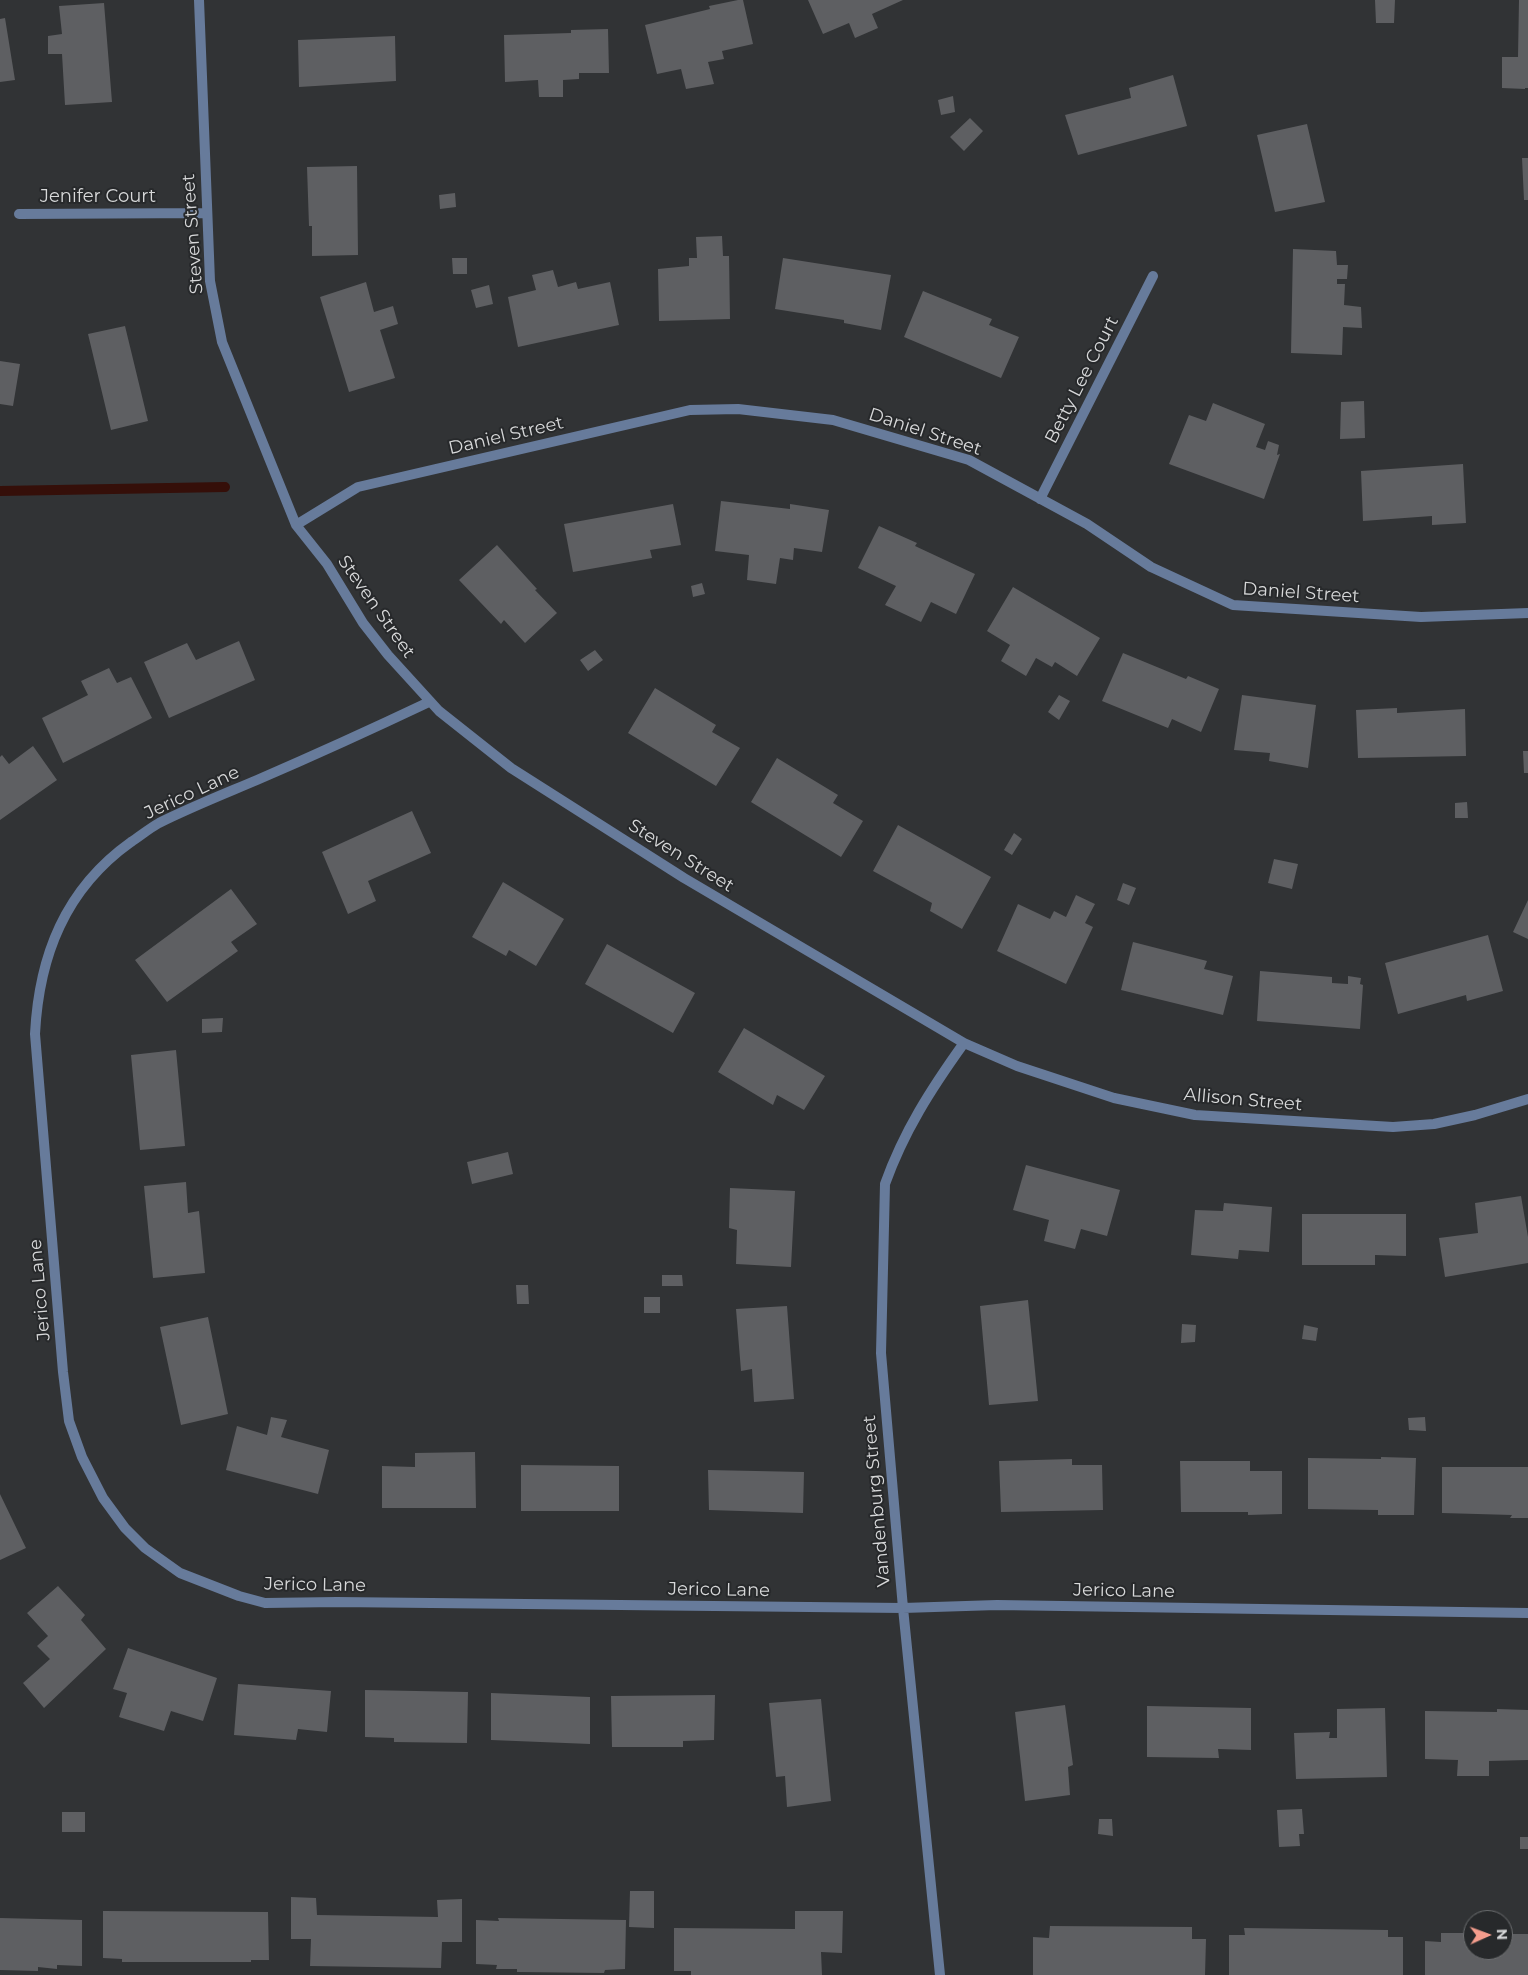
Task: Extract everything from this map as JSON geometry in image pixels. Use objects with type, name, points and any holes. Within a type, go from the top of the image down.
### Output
[{"type":"street","name":"Steven Street","points":[[199,0],[210,281],[222,342],[296,525],[327,564],[368,629],[429,702],[511,768],[684,878],[964,1043]]},
{"type":"street","name":"Jenifer Court","points":[[19,214],[207,213]]},
{"type":"street","name":"Betty Lee Court","points":[[1040,499],[1153,276]]},
{"type":"street","name":"Daniel Street","points":[[296,525],[358,487],[690,410],[738,409],[833,420],[969,460],[1086,524],[1152,567],[1233,605],[1421,617],[1528,613]]},
{"type":"street","name":"Jerico Lane","points":[[429,702],[364,734],[158,824],[116,853],[83,887],[65,915],[52,943],[43,973],[37,1004],[35,1034],[63,1372],[69,1422],[82,1457],[99,1490],[125,1528],[138,1541],[180,1573],[239,1596],[265,1603],[347,1602],[903,1608],[997,1606],[1528,1613]]},
{"type":"street","name":"Allison Street","points":[[964,1043],[1017,1066],[1114,1098],[1195,1115],[1401,1126],[1434,1124],[1459,1119],[1528,1099]]},
{"type":"street","name":"Vandenburg Street","points":[[940,1975],[903,1608],[881,1353],[885,1184],[894,1158],[925,1099],[964,1043]]},
{"type":"building","points":[[743,0],[753,44],[722,51],[724,59],[708,62],[714,84],[686,89],[681,69],[657,74],[645,25],[710,9],[709,6]]},
{"type":"building","points":[[808,0],[903,0],[872,14],[878,28],[855,38],[849,23],[823,34]]},
{"type":"building","points":[[1375,0],[1395,0],[1394,23],[1376,23]]},
{"type":"building","points":[[1519,0],[1528,0],[1528,88],[1502,88],[1502,57],[1518,57]]},
{"type":"building","points":[[104,3],[112,102],[65,105],[62,54],[48,54],[48,36],[62,34],[59,6]]},
{"type":"building","points":[[5,18],[15,80],[0,82],[0,19]]},
{"type":"building","points":[[608,29],[609,73],[579,73],[579,79],[563,80],[563,97],[539,97],[538,80],[505,82],[504,35],[571,33],[571,30]]},
{"type":"building","points":[[395,36],[396,81],[299,87],[298,40]]},
{"type":"building","points":[[1173,75],[1187,126],[1078,155],[1065,115],[1131,98],[1129,88]]},
{"type":"building","points":[[953,96],[955,112],[941,115],[938,100]]},
{"type":"building","points":[[970,118],[983,131],[964,151],[950,137]]},
{"type":"building","points":[[1307,124],[1325,202],[1275,212],[1257,135]]},
{"type":"building","points":[[1522,158],[1528,158],[1528,200],[1524,200]]},
{"type":"building","points":[[357,166],[358,255],[312,256],[312,226],[309,226],[307,167]]},
{"type":"building","points":[[455,193],[456,207],[440,209],[439,195]]},
{"type":"building","points":[[722,236],[723,256],[729,256],[730,319],[659,321],[658,269],[689,266],[689,258],[697,258],[696,237]]},
{"type":"building","points":[[1293,249],[1336,251],[1337,265],[1348,265],[1347,279],[1337,279],[1337,284],[1345,284],[1344,305],[1361,307],[1362,328],[1343,327],[1342,355],[1291,353]]},
{"type":"building","points":[[452,258],[467,258],[467,274],[453,274]]},
{"type":"building","points":[[783,258],[891,275],[881,330],[844,323],[844,320],[775,309]]},
{"type":"building","points":[[553,270],[558,287],[576,282],[578,289],[610,282],[619,325],[518,347],[508,297],[536,290],[532,275]]},
{"type":"building","points":[[366,282],[374,312],[393,306],[398,324],[380,330],[395,378],[349,392],[320,297]]},
{"type":"building","points":[[489,285],[493,304],[476,308],[471,290]]},
{"type":"building","points":[[923,291],[992,319],[989,325],[1019,337],[1001,378],[904,337]]},
{"type":"building","points":[[125,326],[148,421],[111,430],[88,334]]},
{"type":"building","points":[[0,361],[20,364],[13,406],[0,404]]},
{"type":"building","points":[[1364,401],[1365,438],[1340,439],[1341,402]]},
{"type":"building","points":[[1213,403],[1265,424],[1256,447],[1265,450],[1268,441],[1279,445],[1277,455],[1280,454],[1264,499],[1169,464],[1189,415],[1206,421]]},
{"type":"building","points":[[1463,464],[1466,523],[1432,525],[1432,516],[1363,521],[1361,471]]},
{"type":"building","points":[[721,501],[790,509],[790,504],[829,510],[822,552],[794,548],[793,560],[780,558],[776,584],[747,580],[749,555],[715,551]]},
{"type":"building","points":[[673,504],[681,545],[650,550],[652,558],[573,572],[564,524]]},
{"type":"building","points":[[879,526],[917,543],[915,546],[975,574],[956,614],[931,602],[921,622],[885,605],[896,586],[858,568]]},
{"type":"building","points":[[497,545],[557,613],[525,643],[504,620],[501,624],[459,580]]},
{"type":"building","points":[[702,583],[705,594],[693,597],[691,586]]},
{"type":"building","points":[[1013,587],[1100,638],[1077,676],[1055,662],[1052,667],[1036,658],[1026,676],[1001,661],[1010,645],[987,631]]},
{"type":"building","points":[[239,641],[255,680],[169,718],[144,662],[187,643],[196,660]]},
{"type":"building","points":[[595,650],[603,660],[588,671],[580,660]]},
{"type":"building","points":[[1123,653],[1186,679],[1188,676],[1219,689],[1201,732],[1172,719],[1168,728],[1102,701]]},
{"type":"building","points":[[109,668],[117,683],[131,677],[152,718],[63,763],[42,718],[88,695],[81,681]]},
{"type":"building","points":[[655,688],[716,725],[712,732],[740,748],[716,786],[628,733]]},
{"type":"building","points":[[1059,695],[1070,701],[1059,720],[1048,712]]},
{"type":"building","points":[[1242,695],[1316,705],[1308,768],[1269,761],[1270,753],[1234,750]]},
{"type":"building","points":[[1397,708],[1397,713],[1465,709],[1466,756],[1358,758],[1356,710]]},
{"type":"building","points":[[33,746],[57,780],[0,820],[0,757],[2,755],[9,764]]},
{"type":"building","points":[[1523,751],[1528,751],[1528,773],[1524,773]]},
{"type":"building","points":[[777,758],[838,795],[833,803],[863,821],[841,857],[751,802]]},
{"type":"building","points":[[1467,802],[1468,818],[1455,818],[1455,803]]},
{"type":"building","points":[[412,811],[431,853],[368,881],[376,901],[348,914],[322,852]]},
{"type":"building","points":[[898,825],[991,877],[962,929],[930,911],[932,903],[873,871]]},
{"type":"building","points":[[1014,833],[1022,839],[1012,855],[1004,850]]},
{"type":"building","points":[[1274,859],[1298,864],[1292,889],[1268,883]]},
{"type":"building","points":[[503,882],[564,919],[536,966],[509,950],[506,956],[472,937]]},
{"type":"building","points":[[1123,883],[1136,888],[1129,905],[1117,900]]},
{"type":"building","points":[[231,889],[257,924],[231,942],[238,951],[167,1002],[135,960]]},
{"type":"building","points":[[1076,895],[1095,904],[1085,923],[1093,927],[1066,984],[997,951],[1018,904],[1050,919],[1054,911],[1066,917]]},
{"type":"building","points":[[1528,900],[1528,939],[1513,932]]},
{"type":"building","points":[[1488,935],[1503,991],[1467,1001],[1466,995],[1398,1014],[1385,963]]},
{"type":"building","points":[[1133,942],[1207,961],[1204,969],[1233,976],[1223,1015],[1121,990]]},
{"type":"building","points":[[607,944],[695,993],[673,1033],[585,984]]},
{"type":"building","points":[[1260,971],[1332,977],[1332,983],[1348,984],[1348,976],[1361,978],[1360,984],[1363,985],[1360,1029],[1257,1021]]},
{"type":"building","points":[[223,1018],[222,1032],[202,1033],[202,1019]]},
{"type":"building","points":[[744,1028],[825,1076],[804,1110],[777,1095],[773,1105],[718,1072]]},
{"type":"building","points":[[176,1050],[185,1146],[140,1150],[131,1055]]},
{"type":"building","points":[[508,1152],[513,1174],[472,1184],[467,1162]]},
{"type":"building","points":[[1026,1165],[1120,1190],[1107,1236],[1081,1229],[1075,1249],[1044,1241],[1049,1220],[1013,1210]]},
{"type":"building","points":[[186,1182],[188,1213],[199,1211],[205,1273],[153,1278],[144,1186]]},
{"type":"building","points":[[730,1188],[795,1191],[791,1267],[736,1264],[737,1230],[729,1228]]},
{"type":"building","points":[[1521,1196],[1528,1237],[1528,1263],[1445,1277],[1439,1238],[1478,1233],[1475,1203]]},
{"type":"building","points":[[1224,1203],[1272,1207],[1269,1252],[1239,1250],[1238,1259],[1191,1255],[1195,1210],[1223,1211]]},
{"type":"building","points":[[1302,1214],[1406,1214],[1406,1256],[1375,1255],[1375,1265],[1302,1265]]},
{"type":"building","points":[[662,1275],[682,1275],[683,1286],[662,1286]]},
{"type":"building","points":[[516,1285],[528,1285],[529,1304],[517,1304]]},
{"type":"building","points":[[644,1297],[660,1297],[660,1313],[644,1313]]},
{"type":"building","points":[[1028,1300],[1038,1401],[989,1405],[980,1306]]},
{"type":"building","points":[[787,1306],[794,1399],[754,1402],[752,1369],[741,1371],[736,1309]]},
{"type":"building","points":[[208,1317],[228,1414],[181,1425],[160,1327]]},
{"type":"building","points":[[1182,1324],[1196,1325],[1195,1342],[1181,1343]]},
{"type":"building","points":[[1304,1325],[1318,1328],[1316,1341],[1302,1339]]},
{"type":"building","points":[[271,1417],[287,1420],[281,1437],[329,1450],[318,1494],[226,1470],[237,1426],[267,1435]]},
{"type":"building","points":[[1425,1417],[1426,1431],[1409,1430],[1408,1418]]},
{"type":"building","points":[[475,1452],[476,1508],[382,1508],[382,1466],[415,1467],[415,1453]]},
{"type":"building","points":[[1381,1457],[1416,1458],[1414,1515],[1378,1515],[1378,1510],[1308,1509],[1308,1458],[1381,1459]]},
{"type":"building","points":[[1072,1459],[1072,1465],[1102,1465],[1103,1510],[1001,1512],[999,1461]]},
{"type":"building","points":[[1180,1461],[1250,1461],[1250,1471],[1282,1471],[1282,1514],[1248,1515],[1248,1512],[1181,1512]]},
{"type":"building","points":[[521,1465],[619,1466],[619,1511],[521,1511]]},
{"type":"building","points":[[1442,1467],[1528,1467],[1528,1518],[1510,1518],[1512,1515],[1442,1513]]},
{"type":"building","points":[[708,1470],[804,1472],[803,1513],[709,1510]]},
{"type":"building","points":[[0,1494],[26,1548],[0,1560]]},
{"type":"building","points":[[58,1586],[85,1615],[81,1620],[106,1649],[44,1708],[23,1683],[50,1659],[37,1646],[48,1636],[27,1613]]},
{"type":"building","points":[[128,1648],[217,1678],[203,1721],[171,1711],[164,1731],[119,1717],[127,1693],[113,1689]]},
{"type":"building","points":[[238,1684],[331,1691],[327,1732],[298,1729],[296,1740],[234,1735]]},
{"type":"building","points":[[365,1690],[468,1692],[467,1743],[394,1742],[394,1738],[365,1737]]},
{"type":"building","points":[[491,1693],[590,1697],[590,1744],[491,1740]]},
{"type":"building","points":[[715,1695],[714,1740],[683,1741],[683,1747],[612,1747],[611,1696]]},
{"type":"building","points":[[821,1699],[831,1801],[787,1807],[785,1776],[776,1777],[769,1703]]},
{"type":"building","points":[[1065,1705],[1073,1765],[1068,1767],[1070,1795],[1025,1801],[1015,1712]]},
{"type":"building","points":[[1147,1706],[1251,1708],[1251,1750],[1218,1749],[1219,1758],[1147,1757]]},
{"type":"building","points":[[1385,1708],[1387,1777],[1296,1779],[1294,1733],[1330,1732],[1329,1738],[1337,1738],[1337,1709]]},
{"type":"building","points":[[1497,1709],[1528,1710],[1528,1760],[1489,1761],[1489,1776],[1457,1776],[1458,1760],[1425,1759],[1425,1711],[1497,1712]]},
{"type":"building","points":[[1302,1809],[1304,1834],[1299,1834],[1300,1846],[1279,1847],[1277,1810]]},
{"type":"building","points":[[62,1812],[85,1812],[85,1832],[62,1832]]},
{"type":"building","points":[[1099,1819],[1112,1819],[1113,1836],[1098,1834]]},
{"type":"building","points":[[1520,1837],[1528,1837],[1528,1849],[1520,1849]]},
{"type":"building","points":[[630,1891],[654,1891],[654,1928],[629,1927]]},
{"type":"building","points":[[291,1897],[316,1898],[317,1915],[438,1917],[437,1900],[462,1899],[462,1942],[442,1942],[441,1968],[310,1966],[311,1939],[291,1939]]},
{"type":"building","points":[[103,1911],[268,1912],[269,1960],[251,1960],[251,1962],[122,1962],[122,1959],[103,1958]]},
{"type":"building","points":[[795,1911],[843,1911],[842,1953],[821,1952],[822,1975],[691,1975],[691,1971],[674,1971],[674,1928],[795,1929]]},
{"type":"building","points":[[0,1918],[82,1920],[82,1966],[57,1965],[57,1969],[38,1967],[38,1971],[0,1970]]},
{"type":"building","points":[[498,1918],[626,1920],[625,1969],[605,1970],[604,1973],[517,1972],[517,1969],[496,1969],[497,1965],[476,1964],[476,1920],[499,1921]]},
{"type":"building","points":[[1050,1926],[1192,1927],[1192,1939],[1206,1939],[1205,1975],[1033,1975],[1033,1937],[1049,1938]]},
{"type":"building","points":[[1244,1928],[1388,1930],[1388,1937],[1403,1937],[1403,1975],[1229,1975],[1229,1935],[1245,1935]]},
{"type":"building","points":[[1441,1933],[1463,1933],[1463,1960],[1513,1960],[1513,1934],[1528,1934],[1528,1975],[1425,1975],[1425,1941],[1441,1942]]},
{"type":"waterway","points":[[0,491],[225,487]]}]
